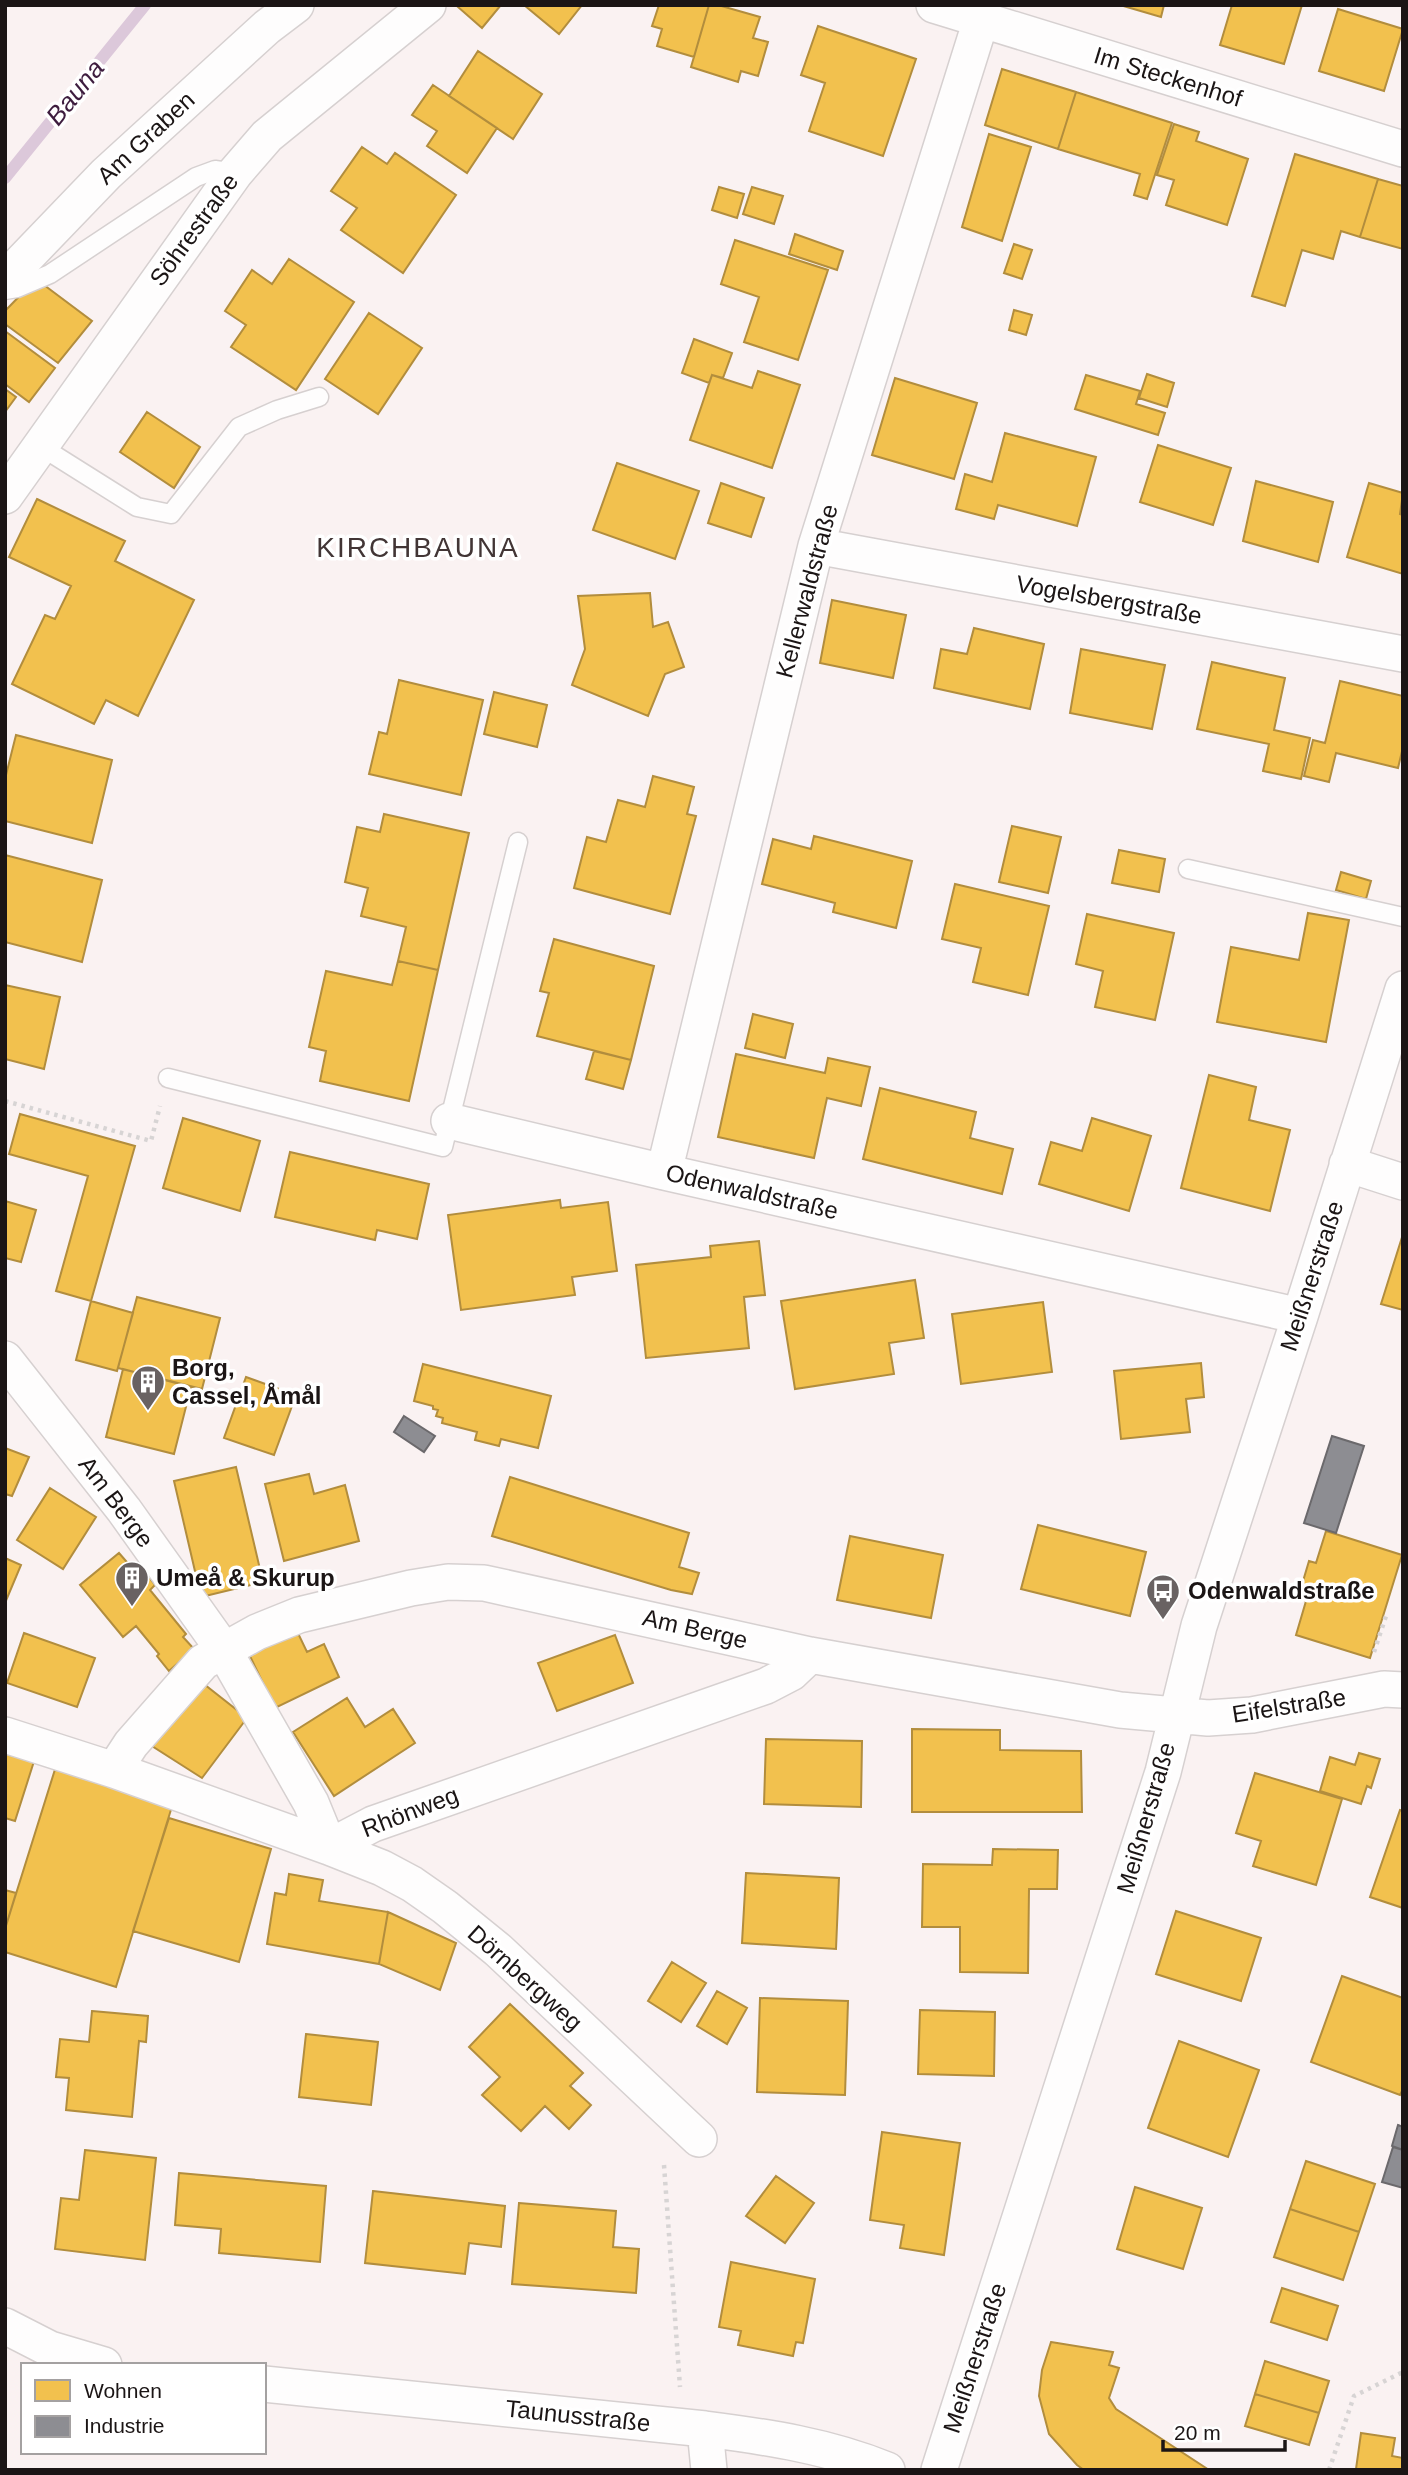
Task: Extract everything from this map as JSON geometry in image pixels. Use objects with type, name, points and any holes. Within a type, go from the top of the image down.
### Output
[{"type":"street","name":"Am Graben","points":[[5,279],[106,174],[267,27],[296,5]]},
{"type":"street","name":"Söhrestraße","points":[[5,496],[235,173],[267,136],[428,5]]},
{"type":"street","name":"Im Steckenhof","points":[[934,5],[1403,149]]},
{"type":"street","name":"Kellerwaldstraße","points":[[664,1172],[816,546],[981,20]]},
{"type":"street","name":"Vogelsbergstraße","points":[[816,546],[1403,653]]},
{"type":"street","name":"Meißnerstraße","points":[[939,2470],[1163,1772],[1175,1714],[1199,1626],[1403,989]]},
{"type":"street","name":"Odenwaldstraße","points":[[449,1121],[1300,1316]]},
{"type":"street","points":[[1348,1164],[1403,1182]]},
{"type":"street","name":"Am Berge","points":[[5,1359],[124,1510],[223,1649],[311,1803],[330,1847]]},
{"type":"street","name":"Am Berge","points":[[114,1770],[131,1744],[203,1662],[223,1649],[299,1615],[411,1588],[448,1582],[484,1583],[810,1655],[1120,1710],[1175,1714]]},
{"type":"street","name":"Rhönweg","points":[[330,1847],[373,1824],[766,1686],[791,1673],[810,1655]]},
{"type":"street","name":"Eifelstraße","points":[[1175,1714],[1208,1718],[1252,1715],[1384,1689],[1403,1690]]},
{"type":"street","points":[[5,1735],[114,1770],[330,1847]]},
{"type":"street","name":"Dörnbergweg","points":[[330,1847],[382,1868],[412,1884],[445,1907],[498,1950],[699,2139]]},
{"type":"street","points":[[5,2326],[50,2349],[97,2363]]},
{"type":"street","name":"Taunusstraße","points":[[266,2384],[778,2439],[828,2450],[887,2470]]},
{"type":"street","points":[[694,2428],[709,2470]]},
{"type":"lane","points":[[5,290],[17,288],[50,274],[196,177],[215,170],[235,173]]},
{"type":"lane","points":[[40,446],[137,507],[171,514],[239,426],[319,397]]},
{"type":"lane","points":[[168,1078],[443,1147],[518,842]]},
{"type":"lane","points":[[1188,869],[1403,917]]},
{"type":"path","points":[[5,1101],[151,1141],[168,1078]]},
{"type":"path","points":[[664,2165],[694,2428]]},
{"type":"path","points":[[1329,2470],[1354,2396],[1403,2372]]},
{"type":"building: Wohnen","points":[[501,5],[482,28],[458,7]]},
{"type":"building: Wohnen","points":[[524,5],[582,5],[559,34]]},
{"type":"building: Wohnen","points":[[659,5],[709,5],[694,57],[657,46],[662,29],[652,26]]},
{"type":"building: Wohnen","points":[[709,5],[760,17],[753,38],[768,42],[758,76],[741,71],[738,82],[691,67]]},
{"type":"building: Wohnen","points":[[1120,5],[1164,5],[1161,17]]},
{"type":"building: Wohnen","points":[[1232,5],[1302,5],[1284,64],[1220,45]]},
{"type":"building: Wohnen","points":[[1338,9],[1403,29],[1384,91],[1319,71]]},
{"type":"building: Wohnen","points":[[818,26],[916,59],[883,156],[809,131],[825,83],[801,75]]},
{"type":"building: Wohnen","points":[[478,51],[542,94],[513,139],[449,96]]},
{"type":"building: Wohnen","points":[[1002,69],[1076,92],[1058,149],[985,125]]},
{"type":"building: Wohnen","points":[[433,85],[497,128],[467,173],[427,146],[437,131],[412,115]]},
{"type":"building: Wohnen","points":[[1076,92],[1172,123],[1147,199],[1134,195],[1140,174],[1058,149]]},
{"type":"building: Wohnen","points":[[1174,124],[1199,132],[1196,141],[1248,159],[1227,225],[1166,205],[1174,180],[1157,175]]},
{"type":"building: Wohnen","points":[[989,134],[1031,147],[1002,241],[962,227]]},
{"type":"building: Wohnen","points":[[362,147],[387,164],[395,153],[456,195],[403,273],[341,230],[357,208],[331,191]]},
{"type":"building: Wohnen","points":[[1295,154],[1378,179],[1360,237],[1341,231],[1333,259],[1302,250],[1285,306],[1252,296]]},
{"type":"building: Wohnen","points":[[1378,179],[1403,186],[1403,249],[1360,237]]},
{"type":"building: Wohnen","points":[[719,187],[744,194],[737,218],[712,210]]},
{"type":"building: Wohnen","points":[[752,187],[783,196],[774,224],[743,214]]},
{"type":"building: Wohnen","points":[[795,234],[843,251],[837,270],[789,254]]},
{"type":"building: Wohnen","points":[[735,240],[828,270],[798,360],[744,342],[759,297],[721,284]]},
{"type":"building: Wohnen","points":[[1014,244],[1032,250],[1022,279],[1004,273]]},
{"type":"building: Wohnen","points":[[289,259],[354,302],[296,390],[231,347],[246,325],[225,311],[252,270],[272,284]]},
{"type":"building: Wohnen","points":[[36,279],[92,321],[58,363],[5,324],[5,311]]},
{"type":"building: Wohnen","points":[[1014,310],[1032,315],[1026,335],[1009,330]]},
{"type":"building: Wohnen","points":[[369,313],[422,348],[378,414],[325,379]]},
{"type":"building: Wohnen","points":[[5,331],[55,368],[29,402],[5,384]]},
{"type":"building: Wohnen","points":[[694,339],[732,353],[723,378],[712,375],[709,383],[682,373]]},
{"type":"building: Wohnen","points":[[758,371],[800,385],[772,468],[690,440],[712,375],[752,388]]},
{"type":"building: Wohnen","points":[[1147,374],[1174,383],[1167,407],[1139,398]]},
{"type":"building: Wohnen","points":[[1086,375],[1140,391],[1136,404],[1165,413],[1158,435],[1075,409]]},
{"type":"building: Wohnen","points":[[895,378],[977,403],[954,479],[872,455]]},
{"type":"building: Wohnen","points":[[5,389],[16,397],[5,412]]},
{"type":"building: Wohnen","points":[[147,412],[200,447],[174,488],[120,452]]},
{"type":"building: Wohnen","points":[[1005,433],[1096,457],[1077,526],[998,505],[994,519],[956,509],[965,474],[992,482]]},
{"type":"building: Wohnen","points":[[1158,445],[1231,468],[1213,525],[1140,502]]},
{"type":"building: Wohnen","points":[[617,463],[699,491],[675,559],[593,530]]},
{"type":"building: Wohnen","points":[[1256,481],[1333,502],[1318,562],[1243,541]]},
{"type":"building: Wohnen","points":[[721,483],[764,498],[751,537],[708,523]]},
{"type":"building: Wohnen","points":[[1369,483],[1403,493],[1400,514],[1403,515],[1403,574],[1347,557]]},
{"type":"building: Wohnen","points":[[37,499],[125,541],[115,561],[194,600],[138,716],[106,700],[94,724],[12,684],[45,615],[55,619],[71,586],[9,557]]},
{"type":"building: Wohnen","points":[[650,593],[653,627],[668,622],[684,667],[665,674],[648,716],[572,685],[585,649],[578,596]]},
{"type":"building: Wohnen","points":[[832,600],[906,615],[893,678],[820,663]]},
{"type":"building: Wohnen","points":[[974,628],[1044,644],[1030,709],[934,688],[941,649],[967,654]]},
{"type":"building: Wohnen","points":[[1081,649],[1165,665],[1152,729],[1070,713]]},
{"type":"building: Wohnen","points":[[1212,662],[1285,678],[1274,730],[1310,738],[1301,779],[1263,771],[1269,744],[1197,729]]},
{"type":"building: Wohnen","points":[[399,680],[483,700],[461,795],[369,774],[379,732],[387,734]]},
{"type":"building: Wohnen","points":[[1340,681],[1403,696],[1403,747],[1398,768],[1336,753],[1329,782],[1304,776],[1313,740],[1325,743]]},
{"type":"building: Wohnen","points":[[494,692],[547,705],[537,747],[484,734]]},
{"type":"building: Wohnen","points":[[16,735],[112,760],[92,843],[5,821],[5,779]]},
{"type":"building: Wohnen","points":[[653,776],[694,787],[687,814],[696,816],[670,914],[574,888],[587,837],[606,842],[618,800],[645,807]]},
{"type":"building: Wohnen","points":[[384,814],[469,833],[438,970],[398,961],[406,927],[361,916],[368,888],[345,882],[357,827],[380,832]]},
{"type":"building: Wohnen","points":[[1012,826],[1061,837],[1048,893],[999,882]]},
{"type":"building: Wohnen","points":[[814,836],[912,861],[896,928],[833,912],[835,903],[762,884],[773,839],[811,849]]},
{"type":"building: Wohnen","points":[[1119,850],[1165,859],[1159,892],[1112,883]]},
{"type":"building: Wohnen","points":[[5,855],[102,880],[82,962],[5,942]]},
{"type":"building: Wohnen","points":[[1341,872],[1371,881],[1366,899],[1336,890]]},
{"type":"building: Wohnen","points":[[955,884],[1049,906],[1028,995],[973,982],[981,948],[942,939]]},
{"type":"building: Wohnen","points":[[1308,913],[1349,920],[1326,1042],[1217,1022],[1231,947],[1299,960]]},
{"type":"building: Wohnen","points":[[1087,914],[1174,933],[1155,1020],[1095,1007],[1103,971],[1076,964]]},
{"type":"building: Wohnen","points":[[554,939],[654,966],[631,1060],[537,1036],[549,993],[540,991]]},
{"type":"building: Wohnen","points":[[398,961],[438,970],[409,1101],[320,1081],[326,1051],[309,1047],[326,971],[392,985]]},
{"type":"building: Wohnen","points":[[5,985],[60,997],[44,1069],[5,1059]]},
{"type":"building: Wohnen","points":[[753,1014],[793,1024],[785,1058],[745,1048]]},
{"type":"building: Wohnen","points":[[594,1051],[631,1060],[623,1089],[586,1079]]},
{"type":"building: Wohnen","points":[[736,1054],[825,1073],[828,1058],[870,1067],[861,1106],[827,1098],[814,1158],[718,1137]]},
{"type":"building: Wohnen","points":[[1209,1075],[1256,1087],[1249,1120],[1290,1130],[1270,1211],[1181,1188]]},
{"type":"building: Wohnen","points":[[880,1088],[976,1112],[970,1138],[1013,1149],[1002,1194],[863,1159]]},
{"type":"building: Wohnen","points":[[20,1114],[135,1146],[91,1301],[56,1291],[88,1176],[9,1154]]},
{"type":"building: Wohnen","points":[[183,1118],[260,1141],[240,1211],[163,1188]]},
{"type":"building: Wohnen","points":[[1092,1118],[1151,1136],[1129,1211],[1039,1184],[1051,1142],[1082,1151]]},
{"type":"building: Wohnen","points":[[290,1152],[429,1184],[417,1239],[377,1230],[375,1240],[275,1217]]},
{"type":"building: Wohnen","points":[[560,1200],[561,1208],[608,1202],[617,1271],[572,1277],[575,1295],[461,1310],[448,1215]]},
{"type":"building: Wohnen","points":[[5,1201],[36,1210],[21,1262],[5,1258]]},
{"type":"building: Wohnen","points":[[1403,1234],[1403,1310],[1381,1304]]},
{"type":"building: Wohnen","points":[[759,1241],[765,1295],[744,1297],[749,1348],[646,1358],[636,1265],[711,1257],[710,1246]]},
{"type":"building: Wohnen","points":[[915,1280],[924,1338],[889,1343],[894,1374],[795,1389],[781,1301]]},
{"type":"building: Wohnen","points":[[137,1297],[220,1318],[202,1389],[118,1368]]},
{"type":"building: Wohnen","points":[[91,1301],[133,1313],[117,1371],[76,1360]]},
{"type":"building: Wohnen","points":[[1043,1302],[1052,1372],[961,1384],[952,1314]]},
{"type":"building: Wohnen","points":[[1201,1363],[1204,1397],[1186,1399],[1190,1432],[1121,1439],[1114,1371]]},
{"type":"building: Wohnen","points":[[423,1364],[551,1396],[538,1448],[501,1439],[499,1446],[475,1440],[477,1432],[442,1423],[443,1418],[436,1416],[438,1410],[433,1409],[433,1406],[414,1401]]},
{"type":"building: Wohnen","name":"Borg, Cassel, Åmål","points":[[123,1369],[191,1387],[174,1454],[106,1437]]},
{"type":"building: Wohnen","points":[[246,1377],[296,1395],[274,1455],[224,1438]]},
{"type":"building: Wohnen","points":[[5,1448],[29,1457],[12,1496],[5,1494]]},
{"type":"building: Wohnen","points":[[236,1467],[263,1582],[201,1597],[174,1481]]},
{"type":"building: Wohnen","points":[[309,1474],[314,1494],[345,1485],[359,1541],[284,1561],[265,1484]]},
{"type":"building: Wohnen","points":[[510,1477],[689,1533],[679,1567],[699,1573],[692,1594],[492,1536]]},
{"type":"building: Wohnen","points":[[50,1488],[96,1517],[63,1569],[17,1540]]},
{"type":"building: Wohnen","points":[[1038,1525],[1146,1552],[1130,1616],[1021,1589]]},
{"type":"building: Wohnen","points":[[1326,1531],[1402,1555],[1370,1658],[1296,1635],[1306,1601],[1298,1598],[1309,1561],[1316,1563]]},
{"type":"building: Wohnen","points":[[850,1536],[943,1555],[931,1618],[837,1600]]},
{"type":"building: Wohnen","name":"Umeå & Skurup","points":[[119,1553],[138,1575],[144,1571],[155,1585],[150,1590],[186,1634],[183,1637],[194,1649],[169,1671],[136,1626],[123,1637],[80,1585]]},
{"type":"building: Wohnen","points":[[5,1558],[21,1565],[5,1603]]},
{"type":"building: Wohnen","points":[[295,1627],[307,1652],[324,1644],[339,1677],[275,1708],[247,1650]]},
{"type":"building: Wohnen","points":[[24,1633],[95,1658],[77,1707],[7,1683]]},
{"type":"building: Wohnen","points":[[615,1635],[633,1683],[557,1711],[538,1663]]},
{"type":"building: Wohnen","points":[[195,1677],[247,1718],[202,1778],[141,1739]]},
{"type":"building: Wohnen","points":[[347,1698],[365,1727],[393,1709],[415,1743],[334,1796],[293,1732]]},
{"type":"building: Wohnen","points":[[912,1729],[1000,1730],[1000,1750],[1081,1751],[1082,1812],[912,1812]]},
{"type":"building: Wohnen","points":[[766,1739],[862,1741],[861,1807],[764,1804]]},
{"type":"building: Wohnen","points":[[5,1745],[36,1755],[15,1821],[5,1818]]},
{"type":"building: Wohnen","points":[[1359,1753],[1380,1759],[1371,1788],[1367,1786],[1361,1804],[1320,1791],[1330,1757],[1355,1765]]},
{"type":"building: Wohnen","points":[[57,1763],[174,1800],[116,1987],[5,1952],[5,1929]]},
{"type":"building: Wohnen","points":[[1255,1773],[1342,1799],[1316,1885],[1253,1866],[1261,1841],[1236,1833]]},
{"type":"building: Wohnen","points":[[1400,1810],[1403,1811],[1403,1908],[1370,1897]]},
{"type":"building: Wohnen","points":[[169,1818],[271,1849],[239,1962],[133,1931]]},
{"type":"building: Wohnen","points":[[993,1849],[1058,1850],[1057,1889],[1029,1889],[1028,1973],[960,1972],[960,1927],[922,1927],[923,1864],[992,1865]]},
{"type":"building: Wohnen","points":[[746,1873],[839,1878],[836,1949],[742,1943]]},
{"type":"building: Wohnen","points":[[289,1874],[323,1880],[319,1901],[388,1912],[379,1964],[267,1944],[275,1893],[286,1895]]},
{"type":"building: Wohnen","points":[[5,1890],[16,1893],[5,1929]]},
{"type":"building: Wohnen","points":[[1176,1911],[1261,1938],[1241,2001],[1156,1974]]},
{"type":"building: Wohnen","points":[[388,1912],[456,1943],[440,1990],[379,1964]]},
{"type":"building: Wohnen","points":[[672,1962],[706,1983],[681,2022],[648,2001]]},
{"type":"building: Wohnen","points":[[1342,1976],[1403,1998],[1403,2089],[1400,2095],[1311,2062]]},
{"type":"building: Wohnen","points":[[717,1991],[747,2008],[727,2044],[697,2026]]},
{"type":"building: Wohnen","points":[[760,1998],[848,2001],[845,2095],[757,2092]]},
{"type":"building: Wohnen","points":[[510,2004],[583,2073],[570,2086],[591,2105],[569,2129],[545,2106],[521,2131],[482,2095],[500,2077],[469,2047]]},
{"type":"building: Wohnen","points":[[920,2010],[995,2012],[994,2076],[918,2074]]},
{"type":"building: Wohnen","points":[[92,2011],[148,2016],[146,2042],[139,2041],[132,2117],[66,2110],[69,2078],[56,2077],[60,2039],[89,2042]]},
{"type":"building: Wohnen","points":[[306,2034],[378,2042],[371,2105],[299,2097]]},
{"type":"building: Wohnen","points":[[1179,2041],[1259,2070],[1228,2157],[1148,2128]]},
{"type":"building: Wohnen","points":[[882,2132],[960,2143],[944,2255],[900,2248],[904,2225],[870,2220]]},
{"type":"building: Wohnen","points":[[85,2150],[156,2158],[145,2260],[55,2249],[61,2198],[79,2200]]},
{"type":"building: Wohnen","points":[[1306,2161],[1375,2184],[1359,2232],[1290,2209]]},
{"type":"building: Wohnen","points":[[179,2173],[326,2186],[320,2262],[219,2253],[221,2229],[175,2225]]},
{"type":"building: Wohnen","points":[[776,2176],[814,2203],[785,2243],[746,2216]]},
{"type":"building: Wohnen","points":[[1135,2187],[1202,2208],[1183,2269],[1117,2249]]},
{"type":"building: Wohnen","points":[[373,2191],[505,2206],[501,2247],[469,2243],[465,2274],[365,2263]]},
{"type":"building: Wohnen","points":[[519,2203],[616,2211],[613,2247],[639,2249],[636,2293],[512,2284]]},
{"type":"building: Wohnen","points":[[1290,2209],[1359,2232],[1343,2280],[1274,2257]]},
{"type":"building: Wohnen","points":[[731,2262],[815,2279],[803,2343],[796,2342],[793,2356],[738,2345],[741,2331],[719,2327]]},
{"type":"building: Wohnen","points":[[1282,2288],[1338,2306],[1327,2340],[1271,2322]]},
{"type":"building: Wohnen","points":[[1051,2342],[1113,2352],[1109,2365],[1119,2368],[1109,2398],[1116,2409],[1209,2470],[1084,2470],[1077,2465],[1049,2434],[1039,2396],[1042,2370]]},
{"type":"building: Wohnen","points":[[1265,2361],[1329,2381],[1319,2413],[1255,2394]]},
{"type":"building: Wohnen","points":[[1255,2394],[1319,2413],[1309,2445],[1245,2426]]},
{"type":"building: Wohnen","points":[[1361,2433],[1395,2438],[1392,2456],[1403,2458],[1403,2470],[1356,2469]]},
{"type":"building: Industrie","points":[[404,1416],[435,1436],[424,1452],[394,1432]]},
{"type":"building: Industrie","points":[[1332,1436],[1364,1446],[1336,1533],[1304,1523]]},
{"type":"building: Industrie","points":[[1398,2125],[1403,2127],[1403,2150],[1392,2146]]},
{"type":"building: Industrie","points":[[1393,2147],[1403,2150],[1403,2188],[1382,2182]]},
{"type":"waterway","name":"Bauna","points":[[5,178],[145,5]]},
{"type":"place","name":"Borg, Cassel, Åmål","points":[[148,1412]]},
{"type":"place","name":"Umeå & Skurup","points":[[132,1608]]},
{"type":"place","name":"Odenwaldstraße","points":[[1163,1621]]},
{"type":"district","name":"KIRCHBAUNA","points":[[418,547]]}]
